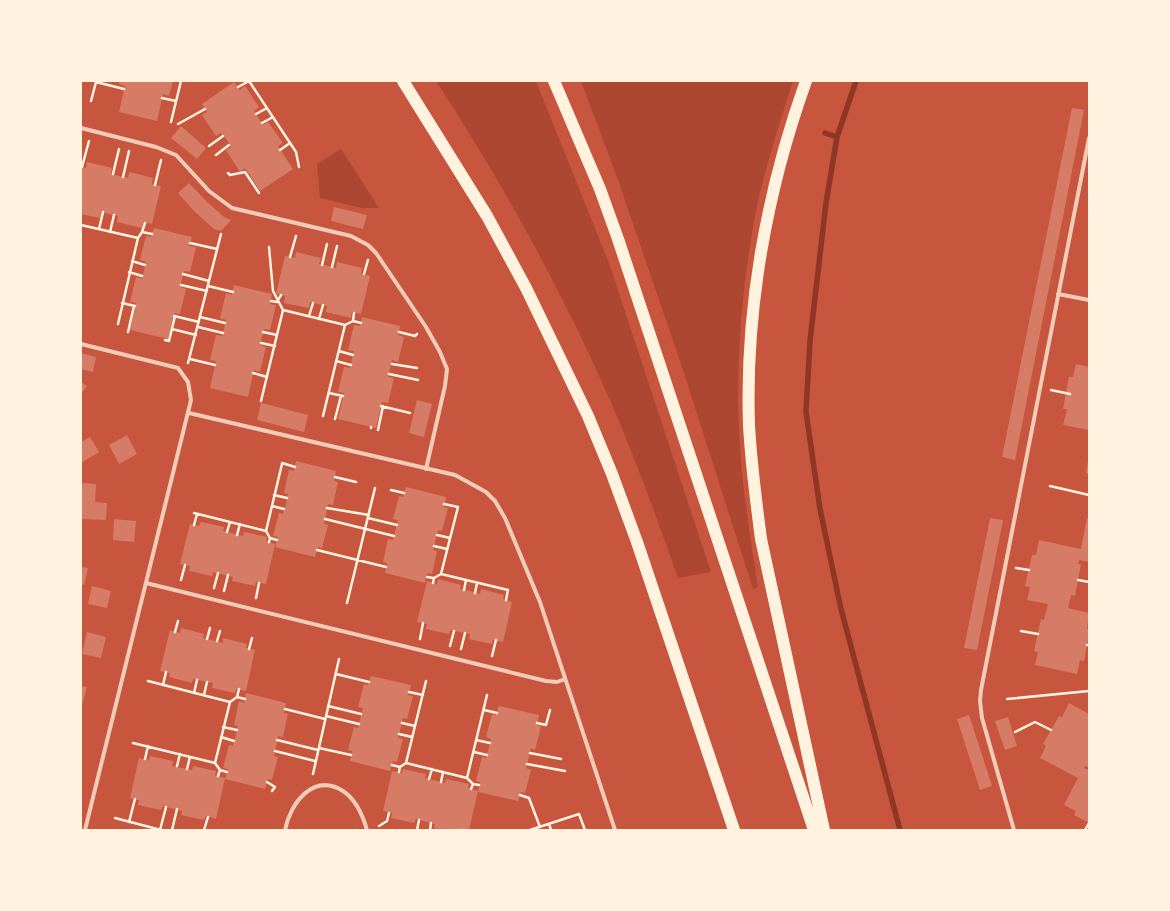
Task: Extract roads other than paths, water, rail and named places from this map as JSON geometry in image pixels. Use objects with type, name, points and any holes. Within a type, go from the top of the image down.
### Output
[{"type":"highway","points":[[402,81],[487,216],[526,288],[588,416],[637,542],[734,830]]},
{"type":"highway","points":[[554,81],[600,189],[621,246],[814,830]]},
{"type":"highway","points":[[806,81],[776,179],[760,259],[750,348],[749,425],[756,501],[762,539],[824,830]]},
{"type":"street","points":[[81,128],[156,147],[176,155],[182,159],[209,191],[232,208],[351,236],[368,245],[376,253],[426,328],[440,352],[447,369],[445,386],[426,468]]},
{"type":"street","points":[[1014,830],[982,718],[980,701],[1089,138]]},
{"type":"street","points":[[1058,294],[1089,300]]},
{"type":"street","points":[[81,344],[178,368],[188,382],[191,391],[189,413],[85,830]]},
{"type":"street","points":[[189,413],[426,468],[455,476],[474,484],[486,492],[495,501],[505,518],[540,602],[615,830]]},
{"type":"street","points":[[146,583],[546,681],[557,682],[565,679]]},
{"type":"street","points":[[285,830],[288,816],[298,800],[308,790],[317,786],[331,786],[350,797],[358,809],[367,830]]},
{"type":"waterway","points":[[856,81],[837,137],[826,203],[810,341],[806,412],[820,509],[841,609],[900,830]]},
{"type":"waterway","points":[[825,133],[837,137]]}]
